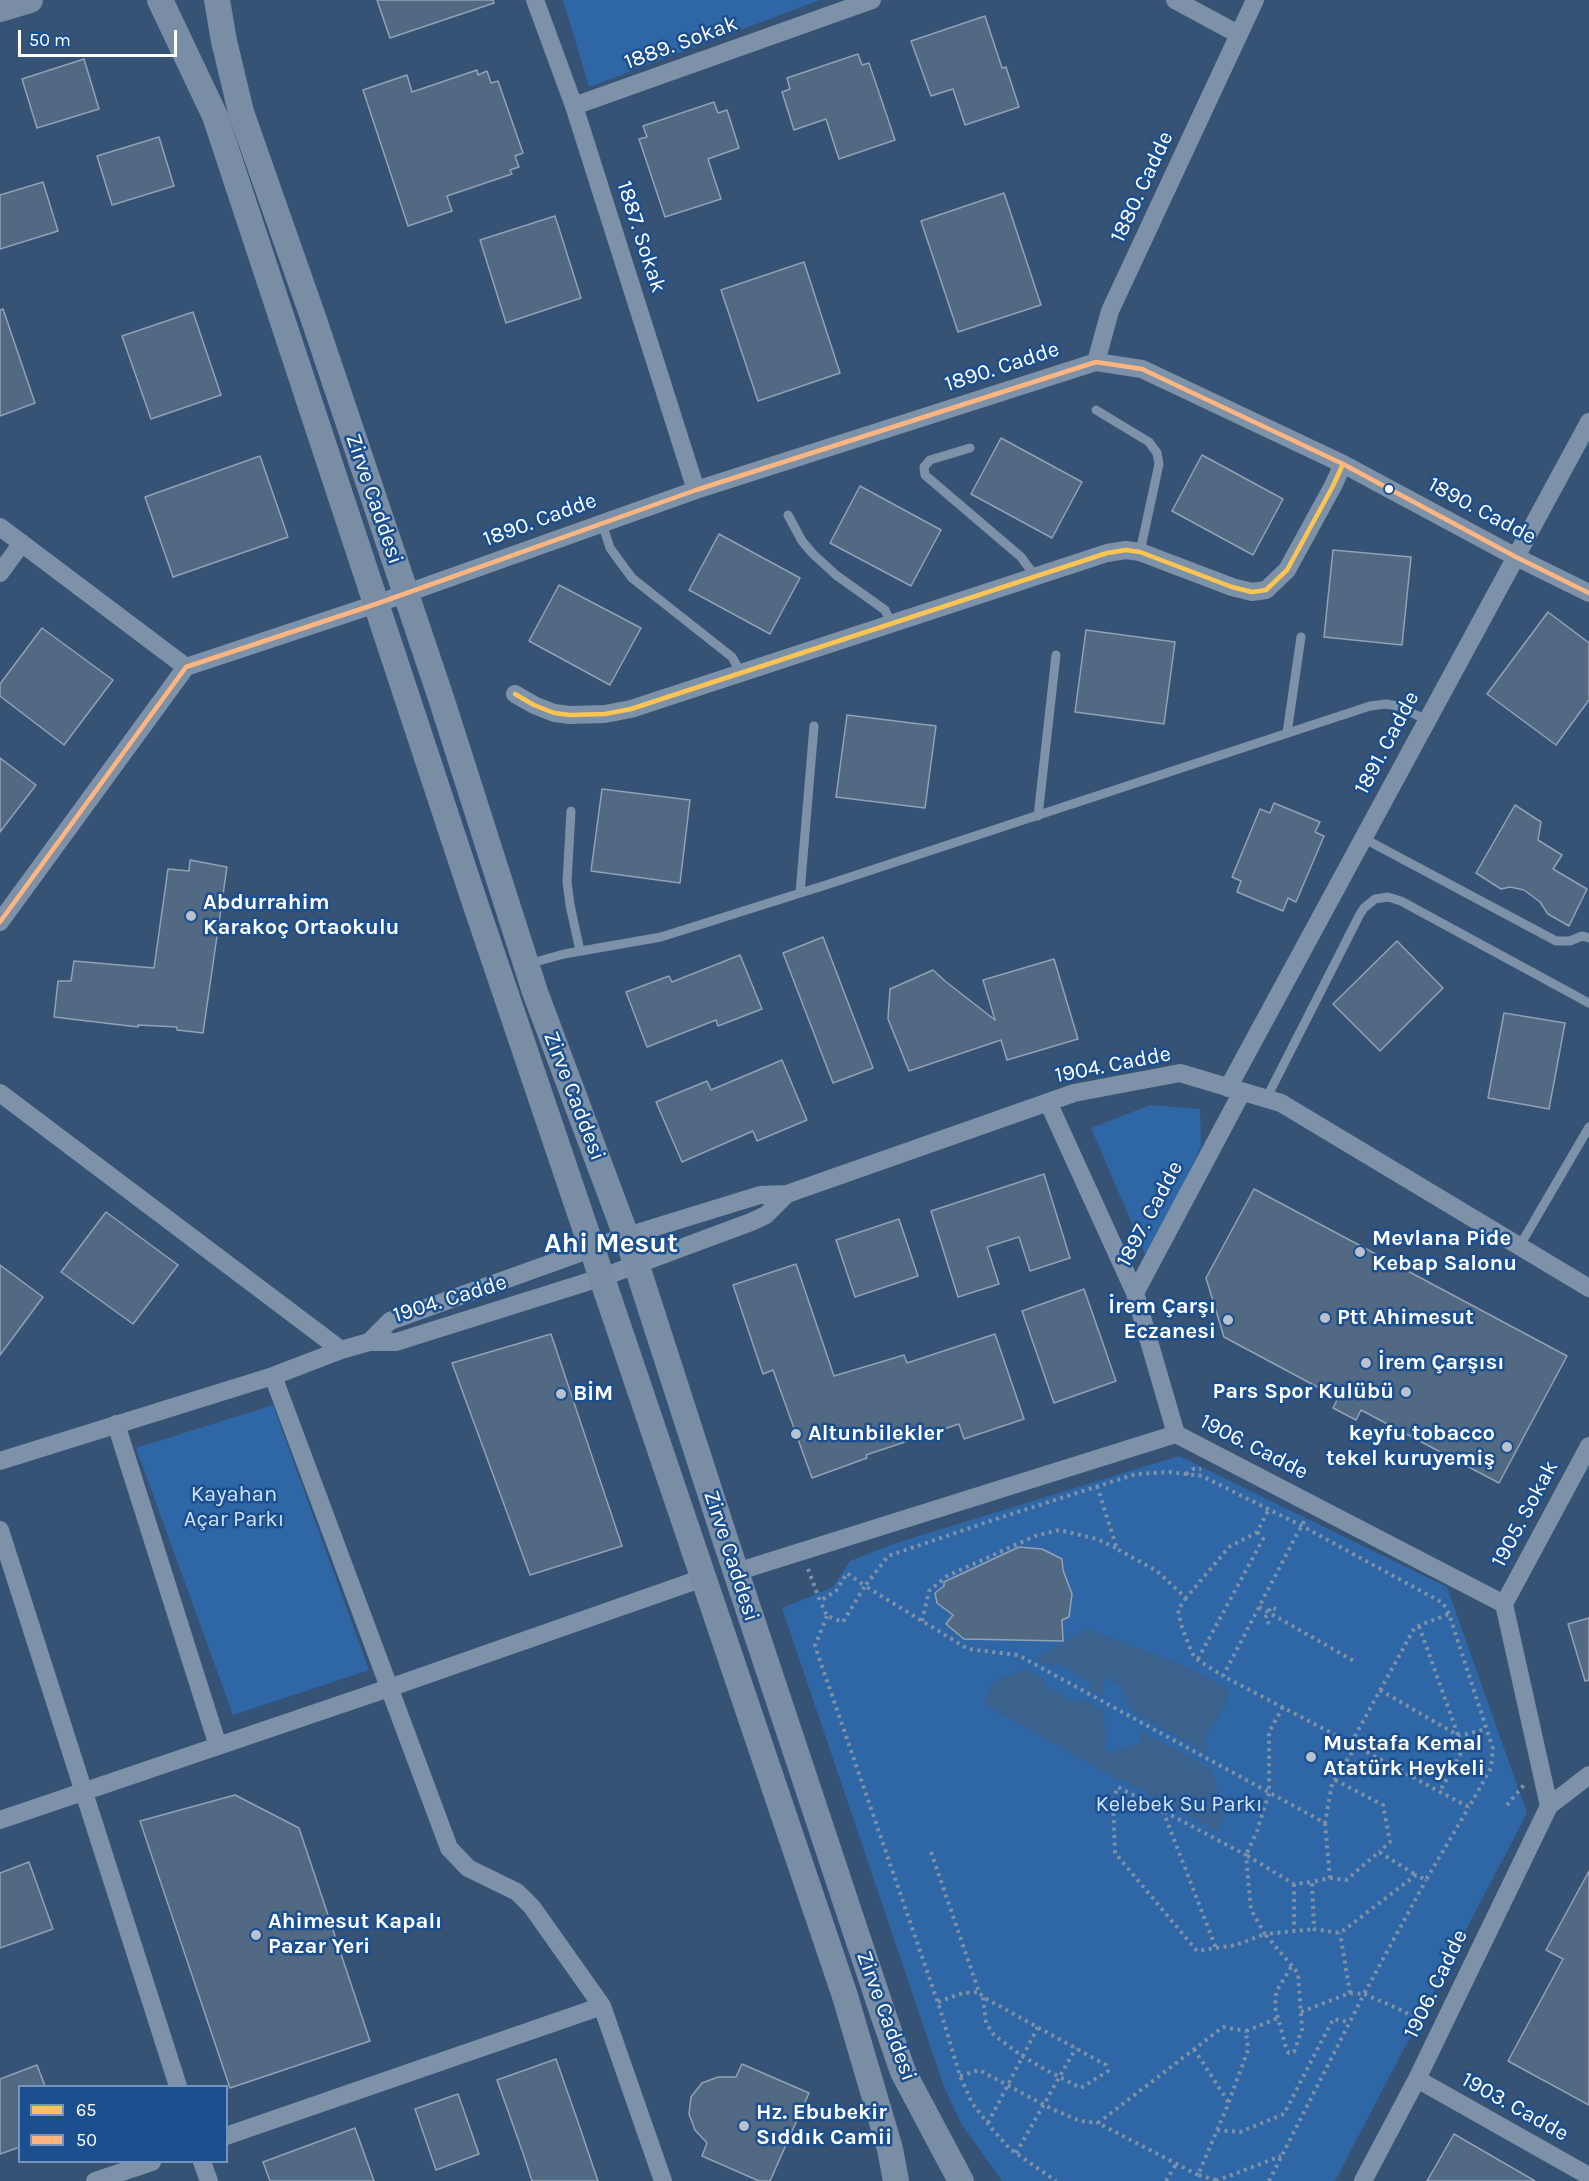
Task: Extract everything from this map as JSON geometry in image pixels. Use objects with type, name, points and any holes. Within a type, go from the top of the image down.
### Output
[{"type":"main road","points":[[0,9],[30,0]]},
{"type":"main road","name":"Zirve Caddesi","points":[[160,0],[215,116],[376,604],[845,1996],[890,2149],[896,2181]]},
{"type":"main road","name":"Zirve Caddesi","points":[[217,0],[241,112],[406,593],[526,965],[637,1264],[736,1572],[903,2072],[961,2181]]},
{"type":"street","name":"1887. Sokak","points":[[535,0],[574,106],[696,490]]},
{"type":"street","name":"1889. Sokak","points":[[574,106],[872,0]]},
{"type":"street","points":[[1175,0],[1238,34]]},
{"type":"street","name":"1880. Cadde","points":[[1096,362],[1110,312],[1255,0]]},
{"type":"street","name":"1890. Cadde","points":[[186,667],[376,604],[696,490],[1096,362],[1142,369],[1343,464],[1589,593]]},
{"type":"street","name":"1891. Cadde","points":[[1235,1090],[1364,838],[1589,422]]},
{"type":"street","points":[[515,694],[554,713],[605,714],[632,709],[1035,576],[1107,553],[1126,550],[1140,552],[1232,587],[1252,591],[1266,590],[1287,570],[1343,464]]},
{"type":"street","points":[[0,527],[186,667],[2,915]]},
{"type":"street","points":[[0,573],[22,543]]},
{"type":"street","name":"1904. Cadde","points":[[369,1342],[390,1321],[627,1236],[760,1195],[787,1194],[1074,1093],[1180,1073],[1281,1103],[1589,1288]]},
{"type":"street","name":"1897. Cadde","points":[[1176,1434],[1135,1293],[1235,1090]]},
{"type":"street","points":[[0,1093],[341,1350]]},
{"type":"street","points":[[1048,1102],[1135,1293]]},
{"type":"street","name":"1904. Cadde","points":[[369,1342],[396,1342],[603,1277],[752,1222],[766,1215],[787,1194]]},
{"type":"street","points":[[0,1461],[273,1376],[341,1350],[369,1342]]},
{"type":"street","points":[[273,1376],[449,1848],[468,1868],[517,1892],[525,1899],[602,2006],[663,2181]]},
{"type":"street","points":[[116,1425],[218,1746]]},
{"type":"street","name":"1906. Cadde","points":[[736,1572],[1176,1434],[1504,1604]]},
{"type":"street","name":"1905. Sokak","points":[[1504,1604],[1589,1446]]},
{"type":"street","points":[[0,1530],[178,2085]]},
{"type":"street","points":[[0,1820],[703,1578]]},
{"type":"street","points":[[1504,1604],[1549,1806]]},
{"type":"street","name":"1906. Cadde","points":[[1363,2181],[1417,2079],[1549,1806],[1589,1775]]},
{"type":"street","points":[[228,2135],[602,2006]]},
{"type":"street","name":"1903. Cadde","points":[[1417,2079],[1589,2176]]},
{"type":"street","points":[[95,2181],[149,2163]]},
{"type":"street","points":[[202,2163],[209,2181]]},
{"type":"lane","points":[[1096,410],[1149,442],[1157,453],[1159,464],[1140,552]]},
{"type":"lane","points":[[970,448],[930,460],[924,467],[926,475],[1021,557],[1035,576]]},
{"type":"lane","points":[[788,515],[802,541],[813,554],[836,575],[885,610],[891,623]]},
{"type":"lane","points":[[602,523],[610,548],[632,578],[732,657],[741,673]]},
{"type":"lane","points":[[1287,734],[1301,637]]},
{"type":"lane","points":[[1038,816],[1056,655]]},
{"type":"lane","points":[[526,965],[580,951],[661,937],[1370,706],[1386,704],[1397,706],[1427,720]]},
{"type":"lane","points":[[801,893],[814,726]]},
{"type":"lane","points":[[571,811],[567,882],[580,951]]},
{"type":"lane","points":[[1364,838],[1556,940],[1570,941],[1582,936],[1589,938]]},
{"type":"lane","points":[[1266,1099],[1360,914],[1375,899],[1388,897],[1401,901],[1589,1003]]},
{"type":"lane","points":[[1519,1247],[1589,1127]]},
{"type":"path","points":[[801,1551],[827,1616],[843,1622],[865,1586],[888,1556],[1136,1474],[1169,1472],[1202,1476],[1302,1526],[1443,1603],[1449,1614],[1493,1749],[1491,1768],[1364,1994],[1269,2181]]},
{"type":"path","points":[[1097,1486],[1117,1549]]},
{"type":"path","points":[[1223,1676],[1314,1505]]},
{"type":"path","points":[[1269,1509],[1257,1532],[1229,1547],[1178,1610],[1191,1651],[1198,1659],[1223,1676],[1469,1807]]},
{"type":"path","points":[[922,1621],[928,1591],[947,1576],[1035,1536],[1059,1530],[1097,1539],[1117,1549],[1157,1571],[1186,1598]]},
{"type":"path","points":[[1198,1659],[1263,1539],[1257,1532]]},
{"type":"path","points":[[820,1601],[836,1591],[847,1574],[968,1649],[1018,1655],[1325,1823]]},
{"type":"path","points":[[1259,1607],[1354,1661]]},
{"type":"path","points":[[1269,1624],[1264,1618],[1271,1607],[1276,1609]]},
{"type":"path","points":[[1330,1878],[1325,1823],[1332,1784],[1415,1627],[1449,1614]]},
{"type":"path","points":[[827,1616],[815,1646],[938,2002],[960,2076],[972,2103],[988,2123],[1016,2153],[1056,2181]]},
{"type":"path","points":[[1419,1626],[1463,1749],[1440,1792]]},
{"type":"path","points":[[1380,1690],[1458,1736],[1486,1729]]},
{"type":"path","points":[[1283,1707],[1269,1732],[1269,1793],[1257,1831],[1246,1855],[1251,1910],[1265,1934],[1298,1973],[1302,2029],[1294,2052],[1289,2053],[1275,2007],[1276,1992],[1291,1967]]},
{"type":"path","points":[[1335,1780],[1383,1805],[1390,1842],[1346,1880],[1330,1878],[1294,1884],[1246,1855],[1118,1787],[1113,1799],[1115,1853],[1197,1951],[1236,1945],[1265,1934],[1294,1930],[1314,1929],[1340,1933],[1416,1875]]},
{"type":"path","points":[[1163,1811],[1216,1948]]},
{"type":"path","points":[[931,1852],[979,1992],[983,1997],[1106,2065],[1108,2071],[1081,2088],[1022,2056],[994,2035],[986,2023],[983,1997]]},
{"type":"path","points":[[1379,1852],[1426,1880]]},
{"type":"path","points":[[1312,1882],[1314,1929]]},
{"type":"path","points":[[1294,1884],[1294,1930]]},
{"type":"path","points":[[1340,1933],[1350,1993]]},
{"type":"path","points":[[938,2002],[963,1993],[979,1992]]},
{"type":"path","points":[[1301,2012],[1350,1993],[1364,1994],[1399,2009],[1440,2031]]},
{"type":"path","points":[[1098,2123],[1223,2027],[1246,2031],[1278,2018]]},
{"type":"path","points":[[1217,2130],[1240,2132],[1284,2114],[1333,2019],[1349,2022]]},
{"type":"path","points":[[988,2123],[1038,2027]]},
{"type":"path","points":[[1198,2175],[1248,2050],[1246,2031]]},
{"type":"path","points":[[1016,2153],[1076,2048]]},
{"type":"path","points":[[1194,2049],[1228,2103]]},
{"type":"path","points":[[960,2076],[978,2070],[1044,2105],[1080,2121],[1098,2123],[1198,2175],[1216,2180],[1281,2156]]},
{"type":"path","points":[[1166,2181],[1176,2164]]},
{"type":"green space","points":[[563,0],[820,0],[589,87]]},
{"type":"green space","points":[[1150,1105],[1200,1109],[1201,1146],[1155,1248],[1145,1254],[1091,1128]]},
{"type":"green space","name":"Kayahan Açar Parkı","points":[[273,1405],[369,1670],[233,1715],[136,1448]]},
{"type":"green space","name":"Kelebek Su Parkı","points":[[1179,1456],[1447,1587],[1527,1813],[1335,2181],[1002,2181],[962,2125],[944,2087],[782,1608],[833,1587],[850,1561],[893,1544]]},
{"type":"shaded area","points":[[1087,1629],[1178,1663],[1230,1690],[1224,1707],[1204,1740],[1208,1754],[1131,1711],[1120,1686],[1107,1678],[1103,1679],[1103,1696],[1089,1689],[1091,1683],[1055,1663],[1051,1668],[1036,1660],[1042,1654]]},
{"type":"shaded area","points":[[1025,1669],[1044,1679],[1044,1685],[1079,1704],[1083,1699],[1104,1711],[1106,1754],[1139,1743],[1141,1739],[1139,1730],[1212,1770],[1226,1814],[1217,1831],[1140,1789],[1111,1776],[984,1704],[993,1682]]},
{"type":"building","points":[[377,0],[493,0],[494,3],[390,38]]},
{"type":"building","points":[[985,16],[1002,68],[1006,67],[1019,107],[965,125],[953,89],[931,96],[911,41]]},
{"type":"building","points":[[858,54],[862,65],[869,63],[895,140],[839,159],[826,119],[794,130],[782,92],[790,89],[787,78]]},
{"type":"building","points":[[84,59],[99,109],[37,128],[22,79]]},
{"type":"building","points":[[477,70],[478,75],[487,71],[491,83],[498,81],[523,153],[515,156],[519,167],[510,170],[512,174],[447,196],[452,211],[408,226],[363,90],[407,75],[412,92]]},
{"type":"building","points":[[714,102],[718,113],[727,110],[739,148],[708,159],[721,199],[665,217],[639,139],[647,137],[643,126]]},
{"type":"building","points":[[159,137],[174,186],[112,205],[97,156]]},
{"type":"building","points":[[43,182],[58,231],[0,249],[0,195]]},
{"type":"building","points":[[1004,193],[1041,305],[958,332],[921,221]]},
{"type":"building","points":[[555,216],[581,298],[506,323],[480,240]]},
{"type":"building","points":[[804,262],[840,373],[758,401],[721,290]]},
{"type":"building","points":[[3,309],[35,403],[0,416],[0,310]]},
{"type":"building","points":[[193,312],[221,395],[151,419],[122,336]]},
{"type":"building","points":[[1001,438],[1082,482],[1052,538],[971,494]]},
{"type":"building","points":[[1202,455],[1283,499],[1253,555],[1172,511]]},
{"type":"building","points":[[260,456],[288,537],[173,577],[145,497]]},
{"type":"building","points":[[860,486],[941,530],[911,586],[830,543]]},
{"type":"building","points":[[719,534],[800,578],[770,634],[689,590]]},
{"type":"building","points":[[1333,550],[1411,557],[1402,645],[1324,637]]},
{"type":"building","points":[[559,585],[641,628],[610,685],[529,641]]},
{"type":"building","points":[[1548,612],[1589,643],[1589,700],[1556,745],[1487,694]]},
{"type":"building","points":[[42,628],[113,680],[64,745],[0,696],[0,684]]},
{"type":"building","points":[[1086,630],[1175,642],[1164,724],[1075,712]]},
{"type":"building","points":[[847,715],[936,726],[925,808],[836,797]]},
{"type":"building","points":[[0,758],[36,785],[0,832]]},
{"type":"building","points":[[602,789],[690,800],[680,883],[591,871]]},
{"type":"building","points":[[1274,803],[1320,822],[1315,832],[1324,836],[1296,902],[1288,898],[1283,911],[1237,892],[1241,881],[1232,877],[1260,809],[1270,813]]},
{"type":"building","points":[[1515,805],[1541,822],[1538,840],[1562,855],[1553,869],[1587,889],[1569,926],[1548,914],[1540,902],[1524,890],[1510,887],[1501,889],[1476,873]]},
{"type":"building","name":"Abdurrahim Karakoç Ortaokulu","points":[[190,860],[227,867],[203,1033],[177,1030],[177,1027],[138,1025],[138,1027],[54,1017],[58,981],[71,981],[74,961],[154,968],[168,869],[189,871]]},
{"type":"building","points":[[823,937],[873,1068],[833,1083],[783,953]]},
{"type":"building","points":[[1397,941],[1443,988],[1380,1051],[1333,1004]]},
{"type":"building","points":[[740,955],[762,1009],[718,1026],[716,1020],[647,1047],[626,992],[669,976],[672,982]]},
{"type":"building","points":[[1054,959],[1078,1039],[1007,1060],[1001,1040],[909,1071],[888,1019],[890,989],[933,970],[995,1020],[983,980]]},
{"type":"building","points":[[1504,1013],[1565,1023],[1549,1109],[1488,1098]]},
{"type":"building","points":[[782,1060],[807,1120],[757,1141],[753,1131],[682,1162],[656,1102],[707,1081],[711,1090]]},
{"type":"building","points":[[1044,1174],[1070,1258],[1030,1271],[1019,1237],[987,1247],[999,1284],[958,1297],[931,1211]]},
{"type":"building","name":"İrem Çarşısı","points":[[1254,1189],[1567,1356],[1499,1483],[1361,1410],[1356,1420],[1333,1408],[1338,1398],[1224,1337],[1206,1278]]},
{"type":"building","points":[[106,1212],[178,1265],[133,1324],[61,1272]]},
{"type":"building","points":[[899,1219],[918,1276],[855,1297],[836,1240]]},
{"type":"building","points":[[796,1264],[834,1376],[904,1355],[907,1363],[995,1334],[1024,1419],[964,1439],[959,1424],[866,1455],[867,1458],[812,1478],[773,1370],[763,1374],[733,1285]]},
{"type":"building","points":[[0,1265],[43,1297],[0,1355]]},
{"type":"building","points":[[1084,1289],[1116,1381],[1054,1403],[1022,1311]]},
{"type":"building","points":[[551,1334],[622,1546],[530,1575],[452,1363]]},
{"type":"building","points":[[1019,1547],[1042,1549],[1062,1559],[1063,1570],[1072,1594],[1069,1617],[1062,1620],[1063,1641],[964,1639],[946,1624],[953,1615],[937,1603],[935,1593],[944,1586],[944,1582]]},
{"type":"building","points":[[1589,1618],[1589,1680],[1585,1681],[1568,1624]]},
{"type":"building","name":"Ahimesut Kapalı Pazar Yeri","points":[[235,1795],[299,1828],[370,2041],[230,2088],[140,1821]]},
{"type":"building","points":[[29,1862],[53,1929],[0,1948],[0,1873]]},
{"type":"building","points":[[1589,1871],[1589,2105],[1508,2061],[1563,1959],[1546,1950]]},
{"type":"building","points":[[556,2059],[598,2181],[532,2181],[497,2080]]},
{"type":"building","name":"Hz. Ebubekir Sıddık Camii","points":[[742,2064],[809,2093],[770,2181],[759,2181],[702,2156],[707,2143],[695,2130],[689,2114],[691,2097],[702,2083],[718,2077],[736,2077]]},
{"type":"building","points":[[37,2065],[45,2085],[18,2085],[18,2148],[0,2154],[0,2079]]},
{"type":"building","points":[[458,2094],[479,2154],[436,2170],[415,2109]]},
{"type":"building","points":[[355,2128],[374,2181],[270,2181],[263,2162]]},
{"type":"building","points":[[1454,2134],[1535,2181],[1427,2181]]},
{"type":"transit line","name":"50","points":[[0,922],[186,667],[376,604],[696,490],[1096,362],[1142,369],[1343,464],[1516,557],[1589,593]]},
{"type":"transit line","name":"65","points":[[515,694],[554,713],[605,714],[631,709],[1107,553],[1126,550],[1140,552],[1232,587],[1252,592],[1266,590],[1287,570],[1343,464]]},
{"type":"place","name":"Abdurrahim Karakoç Ortaokulu","points":[[191,916]]},
{"type":"place","name":"Mevlana Pide Kebap Salonu","points":[[1360,1252]]},
{"type":"place","name":"Ptt Ahimesut","points":[[1325,1318]]},
{"type":"place","name":"İrem Çarşı Eczanesi","points":[[1228,1320]]},
{"type":"place","name":"İrem Çarşısı","points":[[1366,1363]]},
{"type":"place","name":"Pars Spor Kulübü","points":[[1406,1392]]},
{"type":"place","name":"BİM","points":[[561,1394]]},
{"type":"place","name":"Altunbilekler","points":[[796,1434]]},
{"type":"place","name":"keyfu tobacco tekel kuruyemiş","points":[[1507,1447]]},
{"type":"place","name":"Mustafa Kemal Atatürk Heykeli","points":[[1311,1757]]},
{"type":"place","name":"Ahimesut Kapalı Pazar Yeri","points":[[256,1935]]},
{"type":"place","name":"Hz. Ebubekir Sıddık Camii","points":[[744,2126]]},
{"type":"district","name":"Ahi Mesut","points":[[611,1244]]}]
